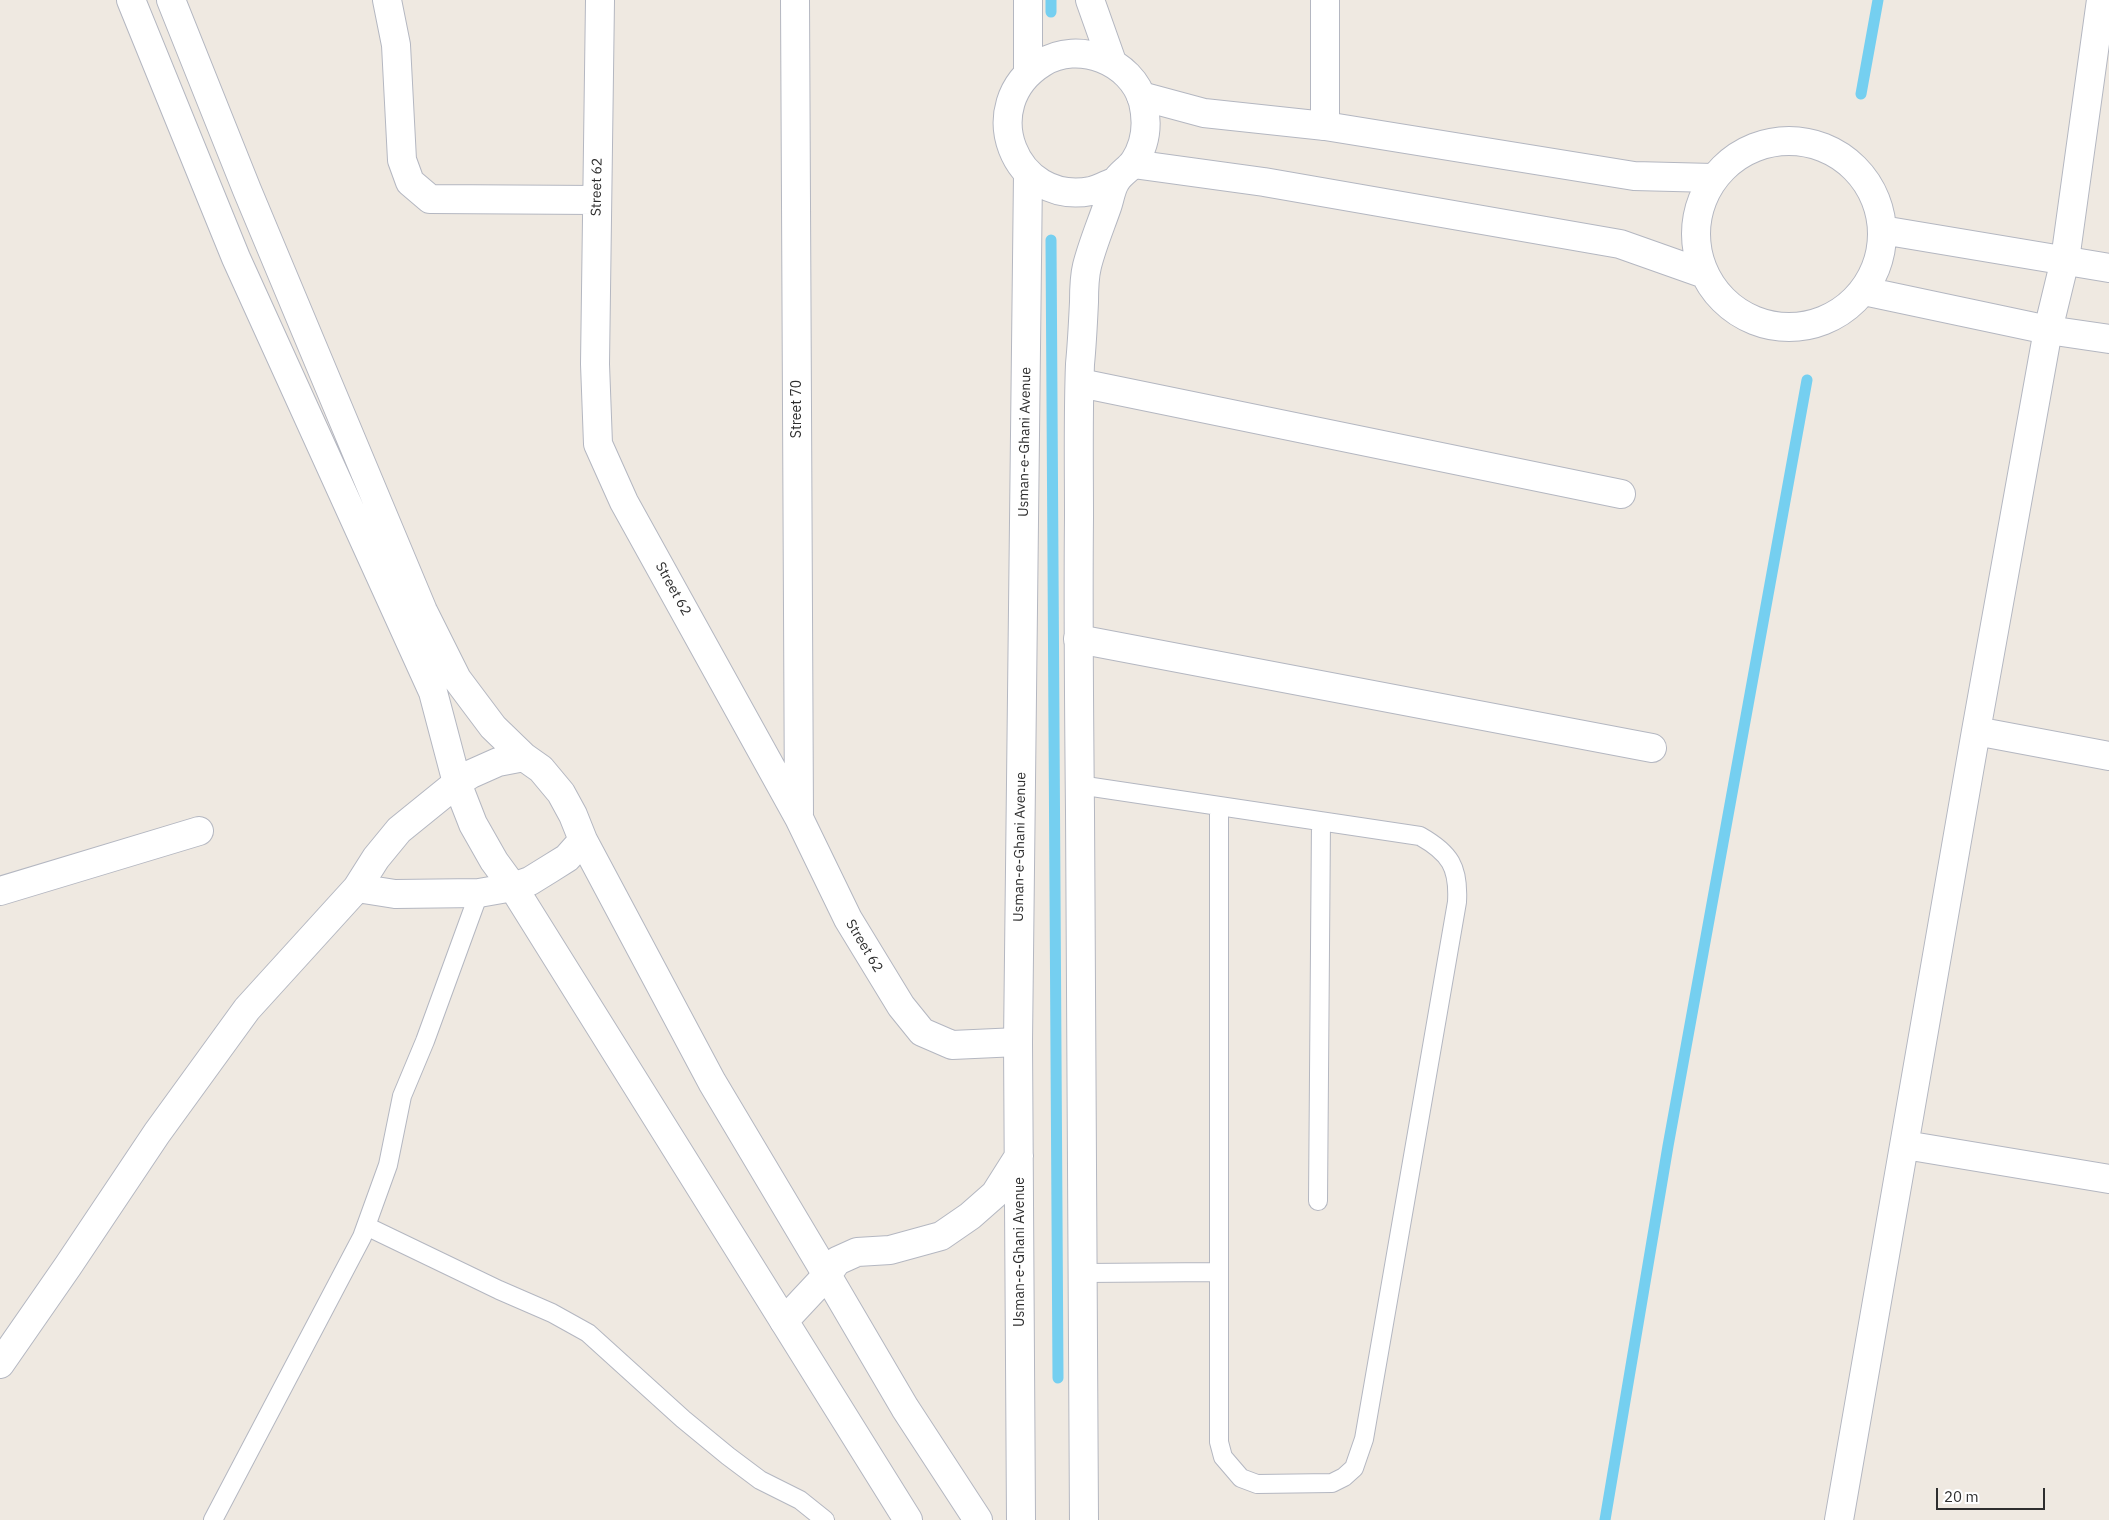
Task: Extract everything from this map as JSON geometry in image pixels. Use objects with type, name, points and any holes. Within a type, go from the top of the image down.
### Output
[{"type":"street","points":[[131,0],[236,258],[433,692],[457,783],[473,824],[494,861],[513,887],[908,1520]]},
{"type":"street","points":[[171,0],[251,199],[423,611],[457,679],[492,727],[524,757],[540,769],[561,793],[573,815],[583,840],[712,1082],[905,1408],[978,1520]]},
{"type":"street","points":[[386,0],[396,45],[402,160],[410,182],[430,199],[597,200]]},
{"type":"street","name":"Street 62","points":[[600,0],[595,364],[598,444],[629,510],[799,818],[848,919],[901,1006],[922,1032],[952,1045],[1018,1042]]},
{"type":"street","name":"Street 70","points":[[795,0],[799,818]]},
{"type":"street","points":[[1028,0],[1028,72]]},
{"type":"street","points":[[1090,0],[1112,62]]},
{"type":"street","points":[[1325,0],[1325,126]]},
{"type":"street","points":[[1839,1520],[1976,731],[2048,330],[2065,260],[2101,0]]},
{"type":"street","points":[[1084,1520],[1084,1273],[1078,639],[1080,383],[1085,271],[1124,173],[1144,143],[1146,120],[1141,96],[1129,77],[1112,62],[1091,54],[1068,53],[1047,59],[1028,72],[1017,86],[1009,104],[1007,122],[1009,141],[1016,159],[1028,174],[1048,186],[1071,192],[1094,191],[1124,173],[1264,182],[1620,244],[1702,272]]},
{"type":"street","points":[[1141,96],[1204,113],[1325,126],[1634,176],[1713,178]]},
{"type":"street","points":[[1788,140],[1816,144],[1842,157],[1863,177],[1877,202],[1882,230],[1879,262],[1864,291],[1840,313],[1810,326],[1778,328],[1747,319],[1721,300],[1702,272],[1695,240],[1699,208],[1713,178],[1734,158],[1759,145],[1788,140]]},
{"type":"street","name":"Usman-e-Ghani Avenue","points":[[1021,1520],[1018,1042],[1028,174]]},
{"type":"street","points":[[1882,230],[2109,268]]},
{"type":"street","points":[[1864,291],[2048,330],[2109,339]]},
{"type":"street","points":[[1080,383],[1621,494]]},
{"type":"street","points":[[1078,639],[1652,748]]},
{"type":"street","points":[[1976,731],[2109,756]]},
{"type":"street","points":[[0,1364],[157,1133],[248,1009],[357,888],[376,858],[399,830],[457,783],[498,762],[524,757]]},
{"type":"street","points":[[0,891],[199,831]]},
{"type":"street","points":[[357,888],[395,894],[479,892],[513,887],[530,881],[567,858],[583,840]]},
{"type":"street","points":[[1905,1145],[2109,1179]]},
{"type":"street","points":[[784,1321],[827,1275],[837,1261],[857,1252],[890,1250],[940,1236],[970,1216],[994,1194],[1019,1156]]},
{"type":"lane","points":[[1079,785],[1420,836],[1440,847],[1452,864],[1458,882],[1455,912],[1364,1439],[1354,1468],[1344,1477],[1332,1483],[1257,1484],[1241,1478],[1223,1457],[1219,1442],[1219,806]]},
{"type":"lane","points":[[1318,1200],[1321,822]]},
{"type":"lane","points":[[214,1520],[362,1237],[388,1165],[402,1096],[425,1041],[479,892]]},
{"type":"lane","points":[[366,1226],[588,1333],[683,1419],[728,1456],[760,1480],[800,1500],[825,1520]]},
{"type":"lane","points":[[1084,1273],[1219,1272]]},
{"type":"waterway","points":[[1051,0],[1051,12]]},
{"type":"waterway","points":[[1861,94],[1878,0]]},
{"type":"waterway","points":[[1051,240],[1058,1378]]},
{"type":"waterway","points":[[1605,1520],[1668,1146],[1807,380]]}]
